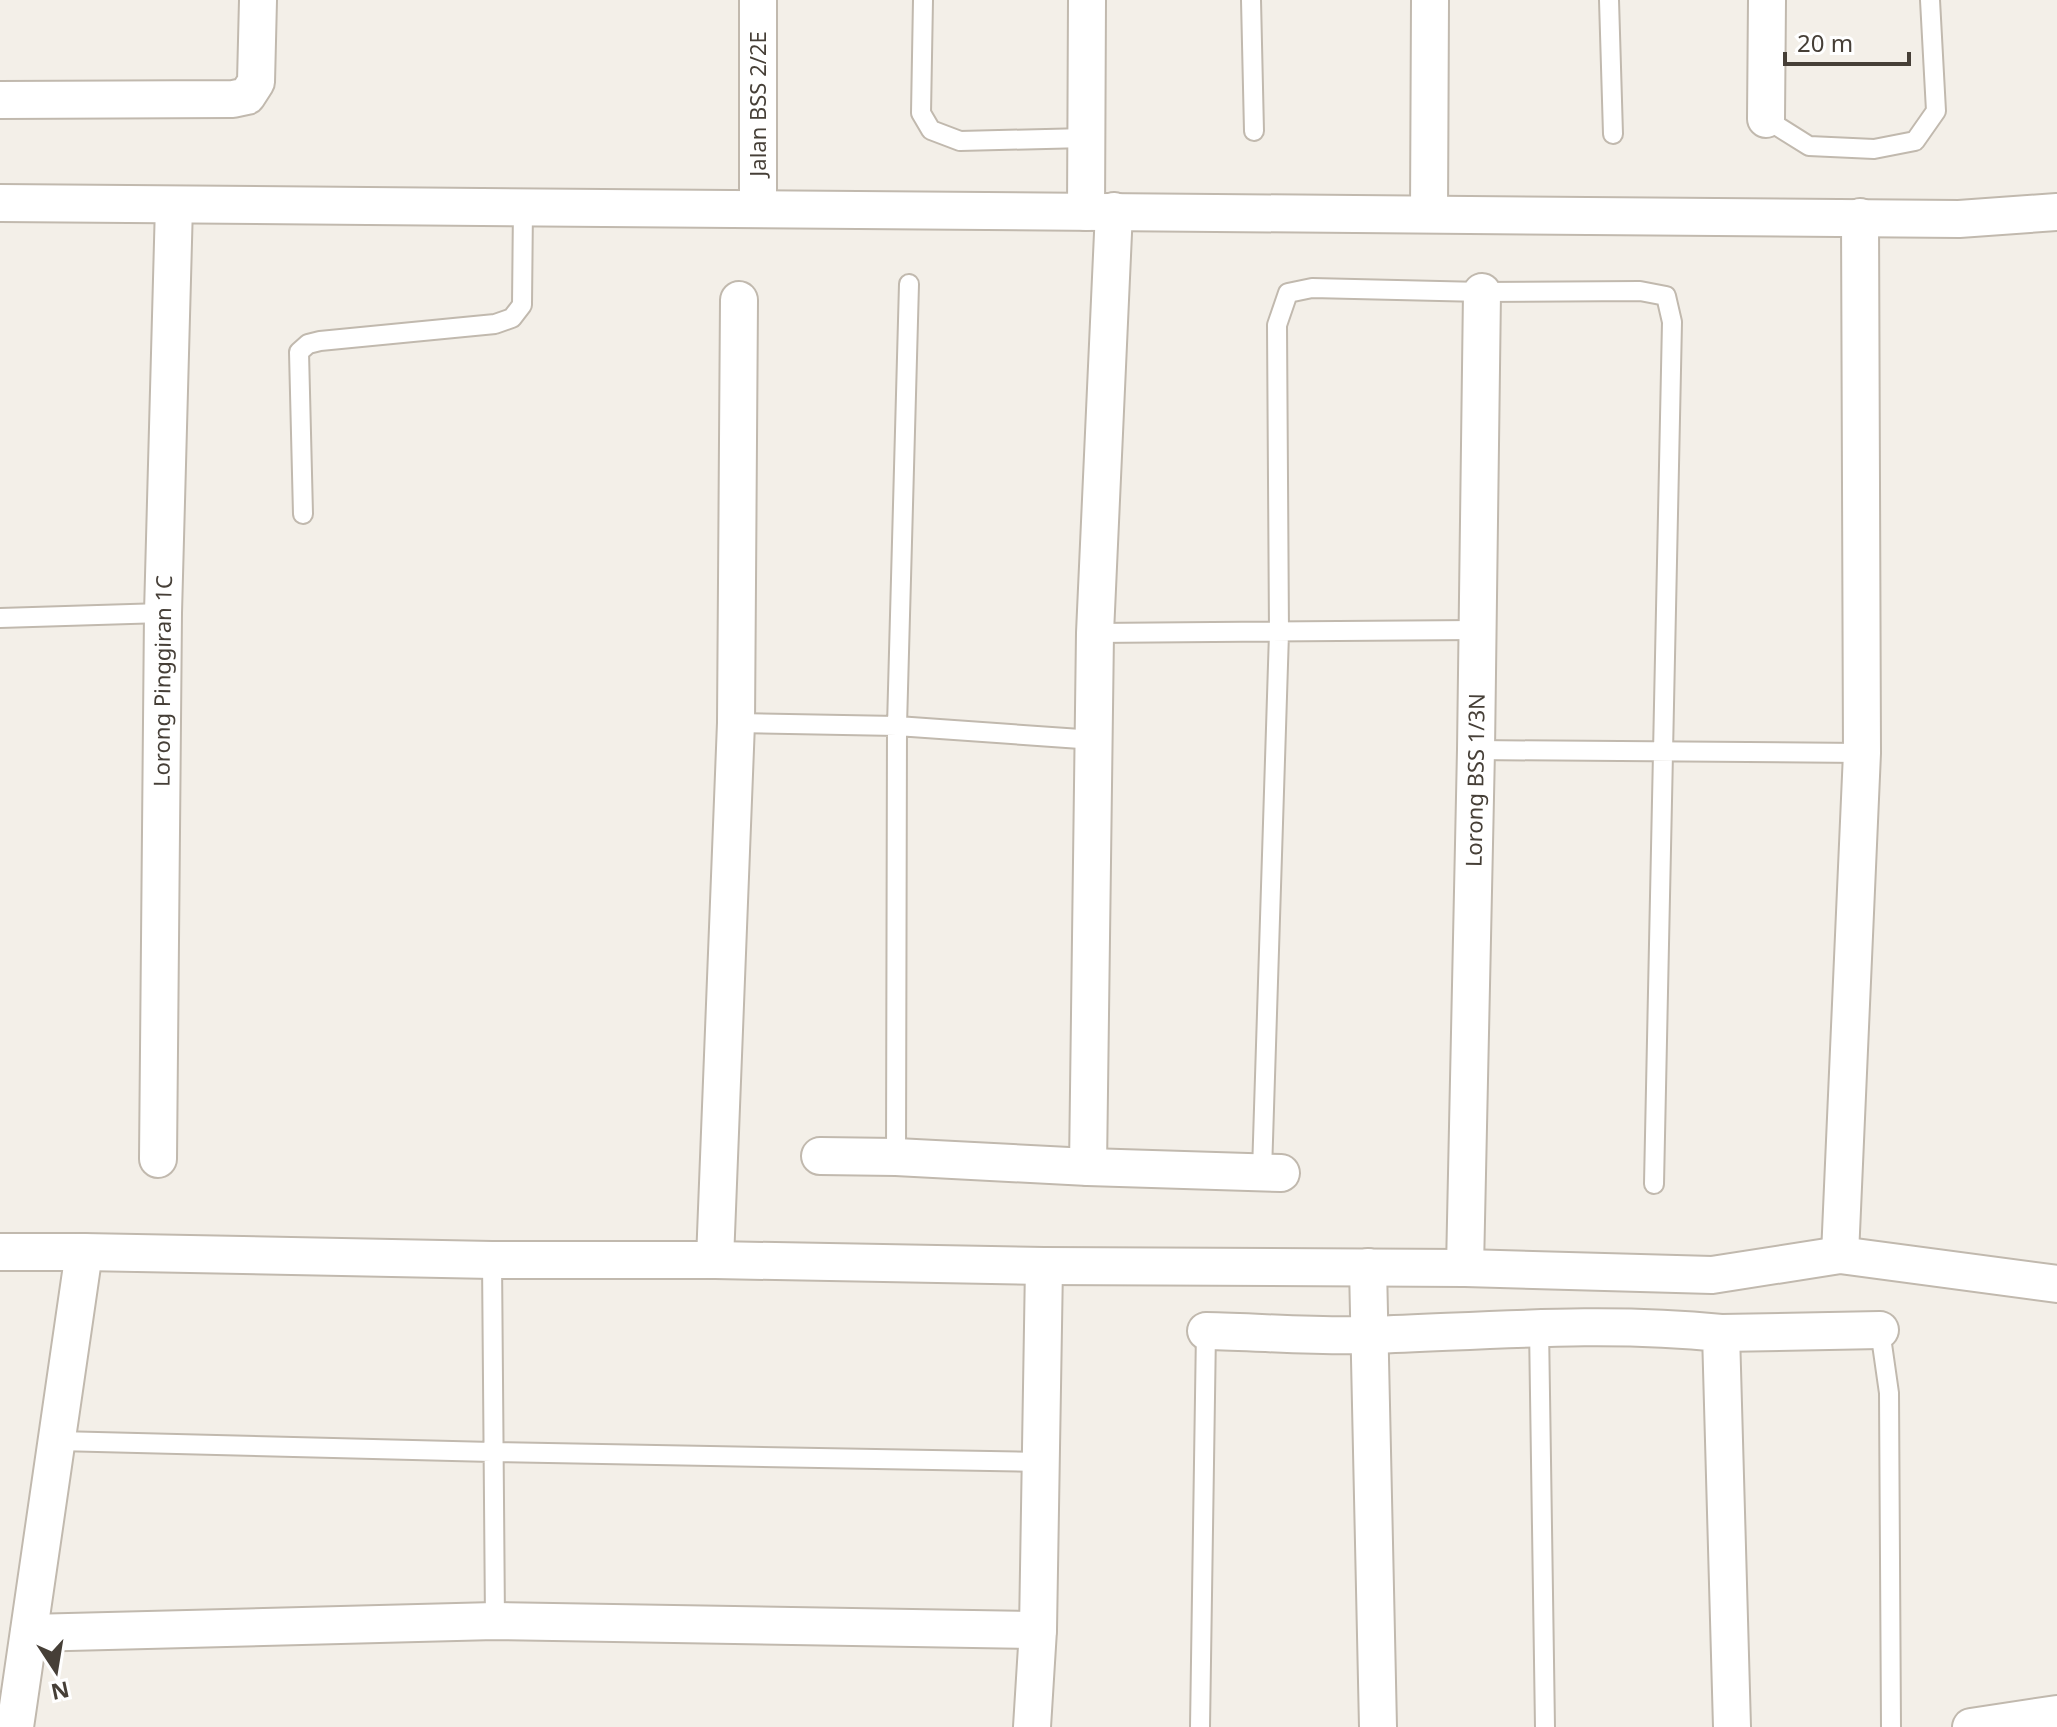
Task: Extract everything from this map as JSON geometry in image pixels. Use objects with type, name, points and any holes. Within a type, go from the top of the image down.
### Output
[{"type":"street","points":[[0,100],[233,99],[247,96],[256,82],[258,0]]},
{"type":"street","name":"Jalan BSS 2/2E","points":[[758,0],[758,209]]},
{"type":"street","points":[[1087,0],[1086,138],[1100,212],[1088,1167]]},
{"type":"street","points":[[1429,214],[1430,0]]},
{"type":"street","points":[[1766,119],[1767,0]]},
{"type":"street","points":[[0,203],[1959,219],[2057,212]]},
{"type":"street","name":"Lorong Pinggiran 1C","points":[[158,1159],[163,613],[174,205]]},
{"type":"street","points":[[1840,1255],[1862,753],[1860,217]]},
{"type":"street","name":"Lorong BSS 1/3N","points":[[1465,1268],[1482,292]]},
{"type":"street","points":[[715,1260],[736,723],[739,300]]},
{"type":"street","points":[[820,1156],[1272,1172]]},
{"type":"street","points":[[0,1252],[492,1260],[1465,1268],[1712,1275],[1840,1255],[2057,1284]]},
{"type":"street","points":[[15,1727],[84,1252]]},
{"type":"street","points":[[1032,1727],[1038,1630],[1044,1266]]},
{"type":"street","points":[[1368,1267],[1378,1727]]},
{"type":"street","points":[[1206,1331],[1369,1335],[1539,1327],[1667,1327],[1721,1333],[1880,1330]]},
{"type":"street","points":[[1721,1333],[1732,1727]]},
{"type":"street","points":[[29,1633],[495,1621],[1038,1630]]},
{"type":"street","points":[[1971,1727],[2057,1714]]},
{"type":"lane","points":[[923,0],[921,113],[931,130],[960,141],[1086,138]]},
{"type":"lane","points":[[1251,0],[1254,131]]},
{"type":"lane","points":[[1609,0],[1613,134]]},
{"type":"lane","points":[[1766,119],[1809,146],[1874,149],[1915,141],[1936,111],[1930,0]]},
{"type":"lane","points":[[303,514],[299,352],[308,344],[320,341],[495,324],[512,318],[522,305],[523,207]]},
{"type":"lane","points":[[896,1157],[897,726],[909,284]]},
{"type":"lane","points":[[1272,1172],[1279,633],[1277,325],[1288,293],[1312,288],[1482,292],[1640,291],[1666,296],[1672,322],[1654,1184]]},
{"type":"lane","points":[[0,618],[163,613]]},
{"type":"lane","points":[[1095,633],[1476,630]]},
{"type":"lane","points":[[736,723],[897,726],[1095,740]]},
{"type":"lane","points":[[1476,750],[1662,749],[1862,753]]},
{"type":"lane","points":[[492,1260],[495,1621]]},
{"type":"lane","points":[[1539,1327],[1545,1727]]},
{"type":"lane","points":[[1880,1330],[1889,1393],[1891,1727]]},
{"type":"lane","points":[[1200,1727],[1206,1331]]},
{"type":"lane","points":[[58,1441],[1040,1462]]}]
